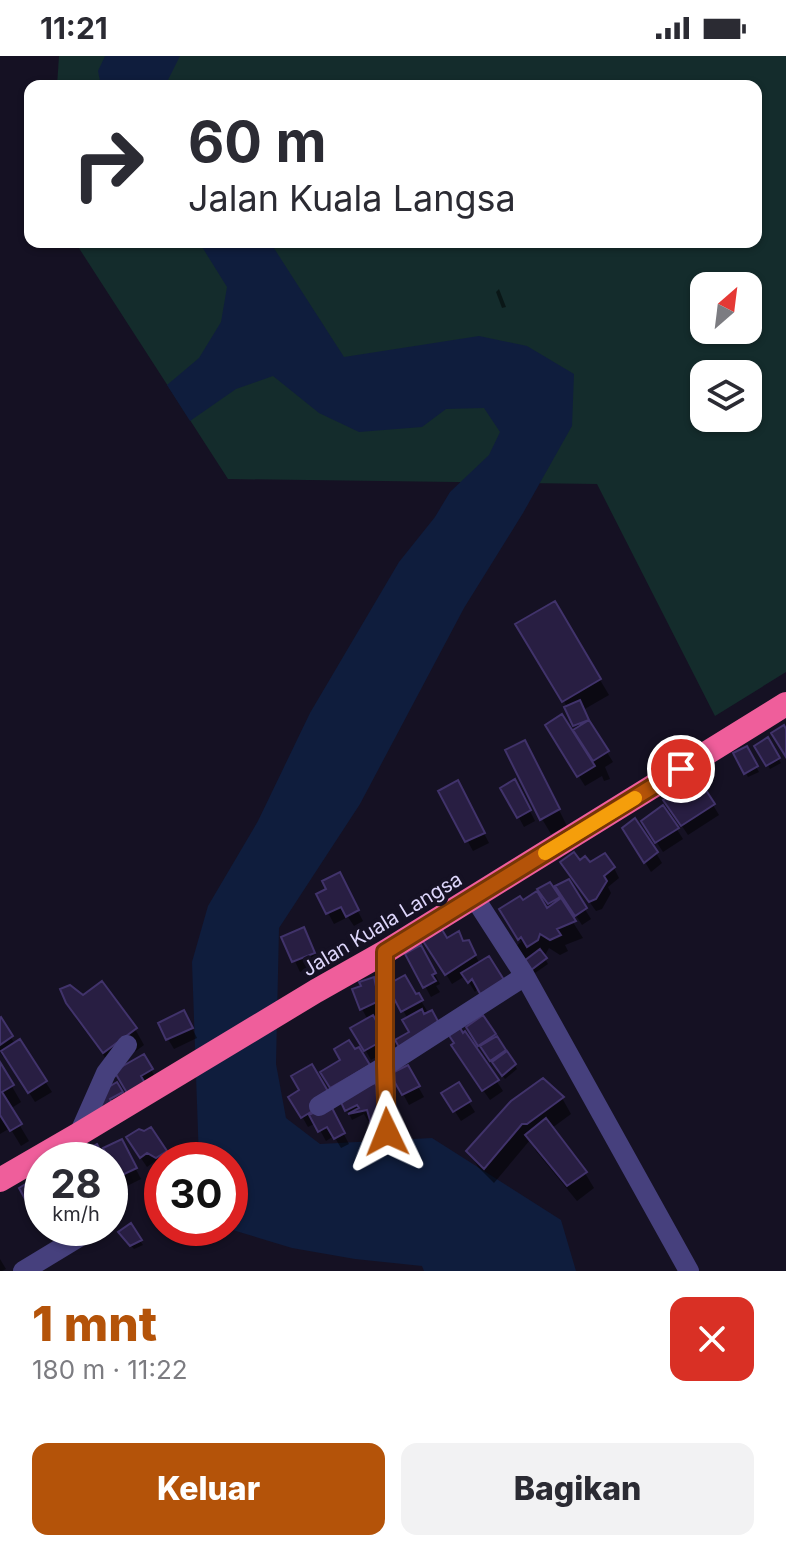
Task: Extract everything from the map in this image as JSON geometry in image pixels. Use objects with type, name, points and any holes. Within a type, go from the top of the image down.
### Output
[{"type":"highway","name":"Jalan Kuala Langsa","points":[[0,1180],[385,952],[786,704]]},
{"type":"street","points":[[474,897],[525,976],[689,1271]]},
{"type":"street","points":[[385,952],[387,1132]]},
{"type":"street","points":[[319,1106],[525,976]]},
{"type":"street","points":[[79,1134],[106,1073],[127,1045]]},
{"type":"street","points":[[23,1271],[64,1246]]},
{"type":"green space","points":[[59,56],[786,56],[786,672],[715,716],[597,484],[228,479],[79,248],[762,248],[762,80],[57,80]]},
{"type":"water","points":[[105,56],[180,56],[168,80],[100,80],[98,71]]},
{"type":"water","points":[[203,248],[274,248],[344,357],[479,336],[527,346],[574,374],[572,426],[464,608],[360,804],[279,928],[276,1064],[286,1118],[320,1144],[432,1138],[561,1220],[576,1271],[424,1271],[422,1266],[292,1248],[248,1235],[248,1142],[198,1142],[192,962],[208,906],[258,821],[310,713],[399,562],[435,517],[450,492],[489,455],[500,432],[484,408],[446,409],[422,427],[359,432],[319,413],[273,376],[236,389],[190,421],[167,385],[199,358],[221,322],[227,287]]},
{"type":"building","points":[[555,601],[601,679],[562,702],[515,624]]},
{"type":"building","points":[[580,700],[589,720],[573,726],[564,707]]},
{"type":"building","points":[[562,714],[595,766],[577,777],[545,725]]},
{"type":"building","points":[[589,720],[609,751],[593,761],[573,730]]},
{"type":"building","points":[[784,725],[786,729],[786,757],[771,733]]},
{"type":"building","points":[[768,737],[780,758],[766,766],[754,746]]},
{"type":"building","points":[[525,740],[560,809],[540,820],[505,750]]},
{"type":"building","points":[[747,746],[758,766],[744,774],[733,753]]},
{"type":"building","points":[[698,778],[715,804],[681,826],[663,800]]},
{"type":"building","points":[[515,779],[531,810],[517,818],[500,788]]},
{"type":"building","points":[[458,780],[485,833],[465,842],[438,791]]},
{"type":"building","points":[[663,805],[679,828],[655,843],[641,821]]},
{"type":"building","points":[[635,818],[658,852],[644,863],[622,828]]},
{"type":"building","points":[[574,852],[580,860],[585,856],[590,862],[605,853],[615,867],[604,876],[607,881],[596,899],[589,902],[560,862]]},
{"type":"building","points":[[340,872],[359,910],[346,917],[341,907],[326,914],[316,894],[326,889],[322,881]]},
{"type":"building","points":[[569,879],[587,908],[575,916],[555,886]]},
{"type":"building","points":[[550,882],[560,897],[548,904],[537,889]]},
{"type":"building","points":[[537,891],[547,908],[561,898],[576,921],[557,929],[561,935],[550,940],[540,934],[538,940],[527,947],[521,937],[518,940],[499,909],[520,896],[523,900]]},
{"type":"building","points":[[304,927],[315,953],[292,962],[281,937]]},
{"type":"building","points":[[441,928],[447,938],[459,931],[463,941],[469,940],[476,955],[445,975],[423,941]]},
{"type":"building","points":[[421,945],[436,973],[432,975],[436,981],[423,988],[405,954]]},
{"type":"building","points":[[540,949],[547,958],[531,970],[524,961]]},
{"type":"building","points":[[489,956],[506,983],[483,999],[472,979],[468,983],[461,973]]},
{"type":"building","points":[[405,975],[423,1000],[401,1012],[387,985]]},
{"type":"building","points":[[374,977],[379,1001],[360,1010],[352,989],[361,986],[359,982]]},
{"type":"building","points":[[102,981],[137,1028],[103,1053],[66,1003],[60,989],[70,985],[83,995]]},
{"type":"building","points":[[422,1009],[424,1014],[432,1010],[441,1027],[400,1049],[395,1040],[409,1032],[402,1020]]},
{"type":"building","points":[[184,1010],[193,1028],[166,1040],[158,1023]]},
{"type":"building","points":[[373,1015],[380,1028],[380,1042],[364,1051],[350,1028]]},
{"type":"building","points":[[483,1015],[496,1034],[478,1046],[466,1027]]},
{"type":"building","points":[[0,1018],[13,1036],[0,1045]]},
{"type":"building","points":[[459,1026],[499,1080],[482,1091],[451,1045],[454,1043],[448,1034]]},
{"type":"building","points":[[497,1036],[506,1050],[490,1061],[480,1046]]},
{"type":"building","points":[[20,1039],[47,1081],[28,1093],[1,1051]]},
{"type":"building","points":[[349,1040],[355,1049],[359,1047],[370,1065],[330,1088],[320,1072],[340,1060],[334,1049]]},
{"type":"building","points":[[507,1051],[516,1064],[502,1076],[492,1062]]},
{"type":"building","points":[[144,1054],[153,1069],[141,1076],[145,1083],[127,1093],[114,1071]]},
{"type":"building","points":[[0,1062],[14,1085],[2,1092],[22,1124],[10,1131],[0,1115]]},
{"type":"building","points":[[312,1064],[329,1093],[314,1110],[301,1118],[288,1097],[299,1090],[291,1076]]},
{"type":"building","points":[[408,1065],[420,1086],[402,1095],[390,1074]]},
{"type":"building","points":[[543,1078],[564,1097],[527,1124],[522,1124],[484,1169],[466,1151],[511,1101]]},
{"type":"building","points":[[117,1082],[123,1092],[110,1099],[113,1105],[103,1111],[97,1101],[102,1091]]},
{"type":"building","points":[[459,1082],[471,1101],[453,1112],[441,1093]]},
{"type":"building","points":[[375,1083],[381,1093],[382,1124],[372,1127],[367,1110],[348,1114],[359,1108],[357,1105],[345,1111],[339,1098]]},
{"type":"building","points":[[330,1104],[345,1133],[334,1139],[327,1127],[318,1132],[309,1115]]},
{"type":"building","points":[[546,1118],[587,1172],[567,1186],[525,1135]]},
{"type":"building","points":[[151,1127],[161,1142],[144,1142],[144,1155],[140,1158],[126,1137],[139,1129],[144,1131]]},
{"type":"building","points":[[128,1151],[137,1168],[128,1172]]},
{"type":"building","points":[[131,1223],[142,1240],[130,1246],[128,1244],[128,1225]]},
{"type":"slow traffic","points":[[545,853],[635,798]]},
{"type":"route","points":[[387,1132],[385,952],[681,769]]}]
